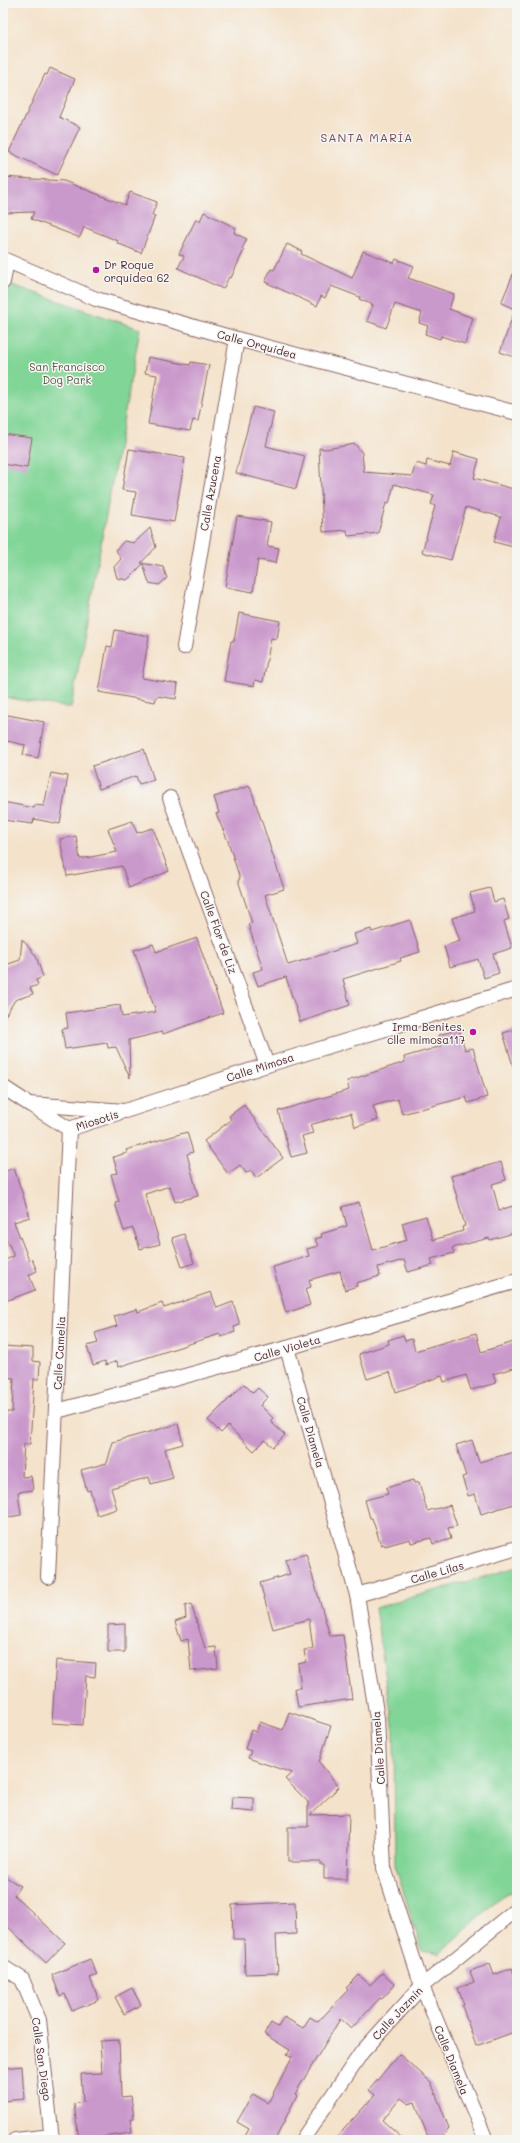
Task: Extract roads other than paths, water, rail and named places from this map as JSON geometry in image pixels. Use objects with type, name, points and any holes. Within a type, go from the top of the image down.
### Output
[{"type":"street","points":[[3,282],[5,260]]},
{"type":"street","name":"Calle Orquídea","points":[[5,260],[96,299],[237,339],[517,413]]},
{"type":"street","name":"Calle Azucena","points":[[184,647],[237,339]]},
{"type":"street","name":"Calle Flor de Liz","points":[[170,798],[267,1065]]},
{"type":"street","name":"Calle Mimosa","points":[[3,1087],[29,1104],[125,1111],[267,1065],[517,989]]},
{"type":"street","points":[[29,1104],[69,1129]]},
{"type":"street","name":"Miosotis","points":[[69,1129],[125,1111]]},
{"type":"street","name":"Calle Camelia","points":[[48,1578],[69,1129]]},
{"type":"street","name":"Calle Violeta","points":[[57,1411],[286,1348],[517,1281]]},
{"type":"street","name":"Calle Diamela","points":[[286,1348],[357,1595],[377,1718],[384,1868],[422,1986],[486,2140]]},
{"type":"street","name":"Calle Lilas","points":[[357,1595],[517,1548]]},
{"type":"street","name":"Calle Jazmín","points":[[302,2140],[362,2052],[422,1986],[517,1909]]},
{"type":"street","name":"Calle San Diego","points":[[3,1966],[22,1979],[39,2020],[52,2138]]},
{"type":"street","points":[[15,2140],[52,2138]]},
{"type":"place","name":"Dr Roque orquidea 62","points":[[96,270]]},
{"type":"place","name":"Irma Benites. clle mimosa117","points":[[473,1032]]},
{"type":"district","name":"SANTA MARÍA","points":[[367,137]]},
{"type":"park label","name":"San Francisco Dog Park","points":[[67,372]]}]
